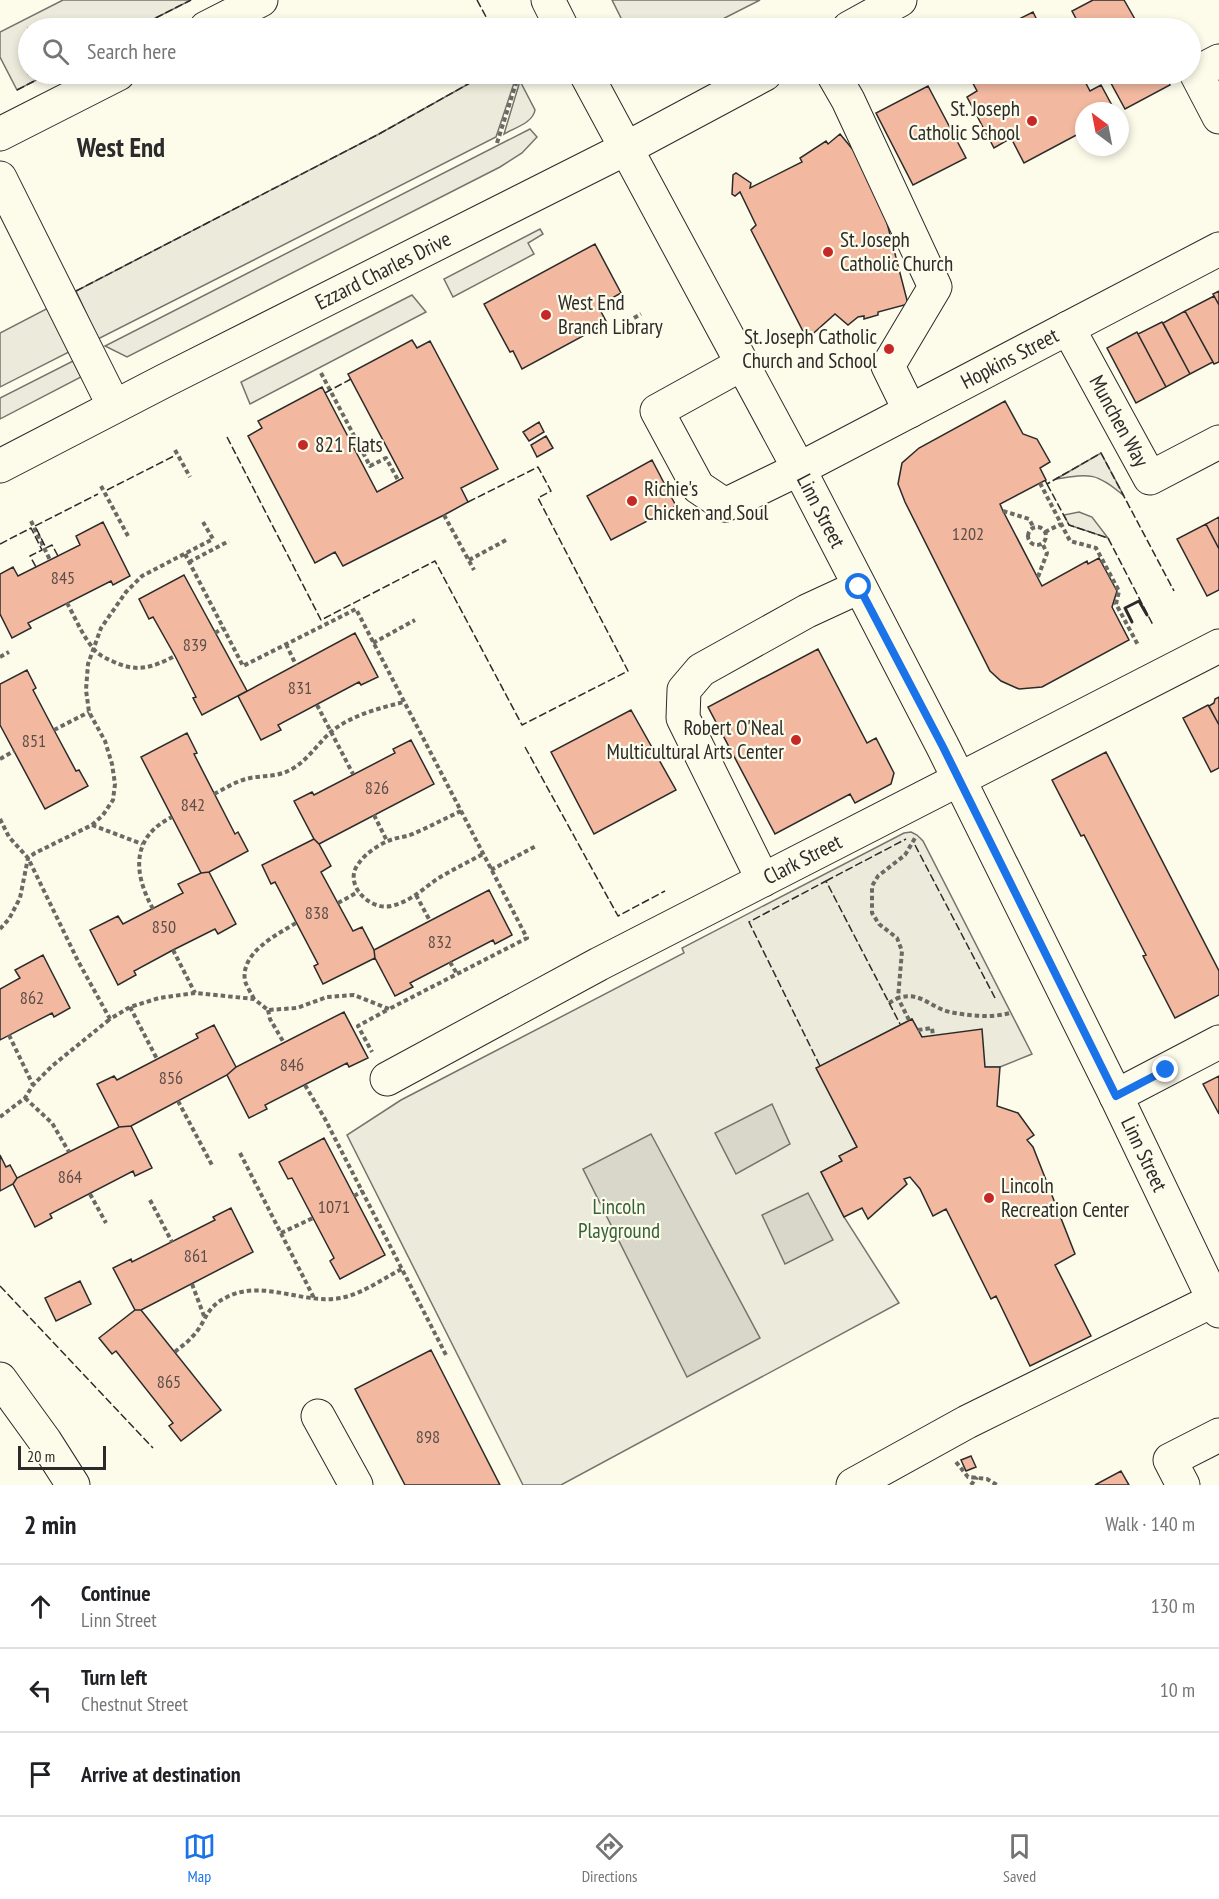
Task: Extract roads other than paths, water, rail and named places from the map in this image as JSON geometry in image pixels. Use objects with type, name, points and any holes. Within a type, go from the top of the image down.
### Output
[{"type":"street","points":[[226,18],[261,0]]},
{"type":"street","points":[[548,0],[557,18]]},
{"type":"street","points":[[867,18],[900,0]]},
{"type":"street","points":[[1201,70],[1219,61]]},
{"type":"street","points":[[1201,83],[1219,117]]},
{"type":"street","points":[[0,134],[98,84]]},
{"type":"street","name":"Linn Street","points":[[591,84],[799,469],[959,781],[1116,1096],[1216,1306]]},
{"type":"street","name":"Ezzard Charles Drive","points":[[0,466],[114,406],[625,149],[746,84]]},
{"type":"street","points":[[839,84],[935,287],[888,366],[910,411]]},
{"type":"street","points":[[0,178],[114,406]]},
{"type":"street","name":"Hopkins Street","points":[[742,364],[657,411],[698,487],[725,505],[799,469],[1219,249]]},
{"type":"street","name":"Munchen Way","points":[[1068,328],[1150,478],[1219,442]]},
{"type":"street","points":[[763,880],[683,718],[684,690],[701,670],[807,611],[859,587]]},
{"type":"street","name":"Clark Street","points":[[387,1079],[599,964],[1219,646]]},
{"type":"street","points":[[1116,1096],[1219,1042]]},
{"type":"street","points":[[853,1485],[967,1422],[1216,1306]]},
{"type":"street","points":[[0,1379],[45,1441],[72,1485]]},
{"type":"street","points":[[318,1416],[356,1485]]},
{"type":"street","points":[[1183,1485],[1170,1460],[1219,1435]]},
{"type":"place","name":"St. Joseph Catholic School","points":[[1032,121]]},
{"type":"place","name":"St. Joseph Catholic Church","points":[[828,252]]},
{"type":"place","name":"West End Branch Library","points":[[546,315]]},
{"type":"place","name":"St. Joseph Catholic Church and School","points":[[889,349]]},
{"type":"place","name":"821 Flats","points":[[303,445]]},
{"type":"place","name":"Richie's Chicken and Soul","points":[[632,501]]},
{"type":"place","name":"Robert O'Neal Multicultural Arts Center","points":[[796,740]]},
{"type":"place","name":"Lincoln Recreation Center","points":[[989,1198]]},
{"type":"district","name":"West End","points":[[121,148]]},
{"type":"park label","name":"Lincoln Playground","points":[[619,1219]]}]
